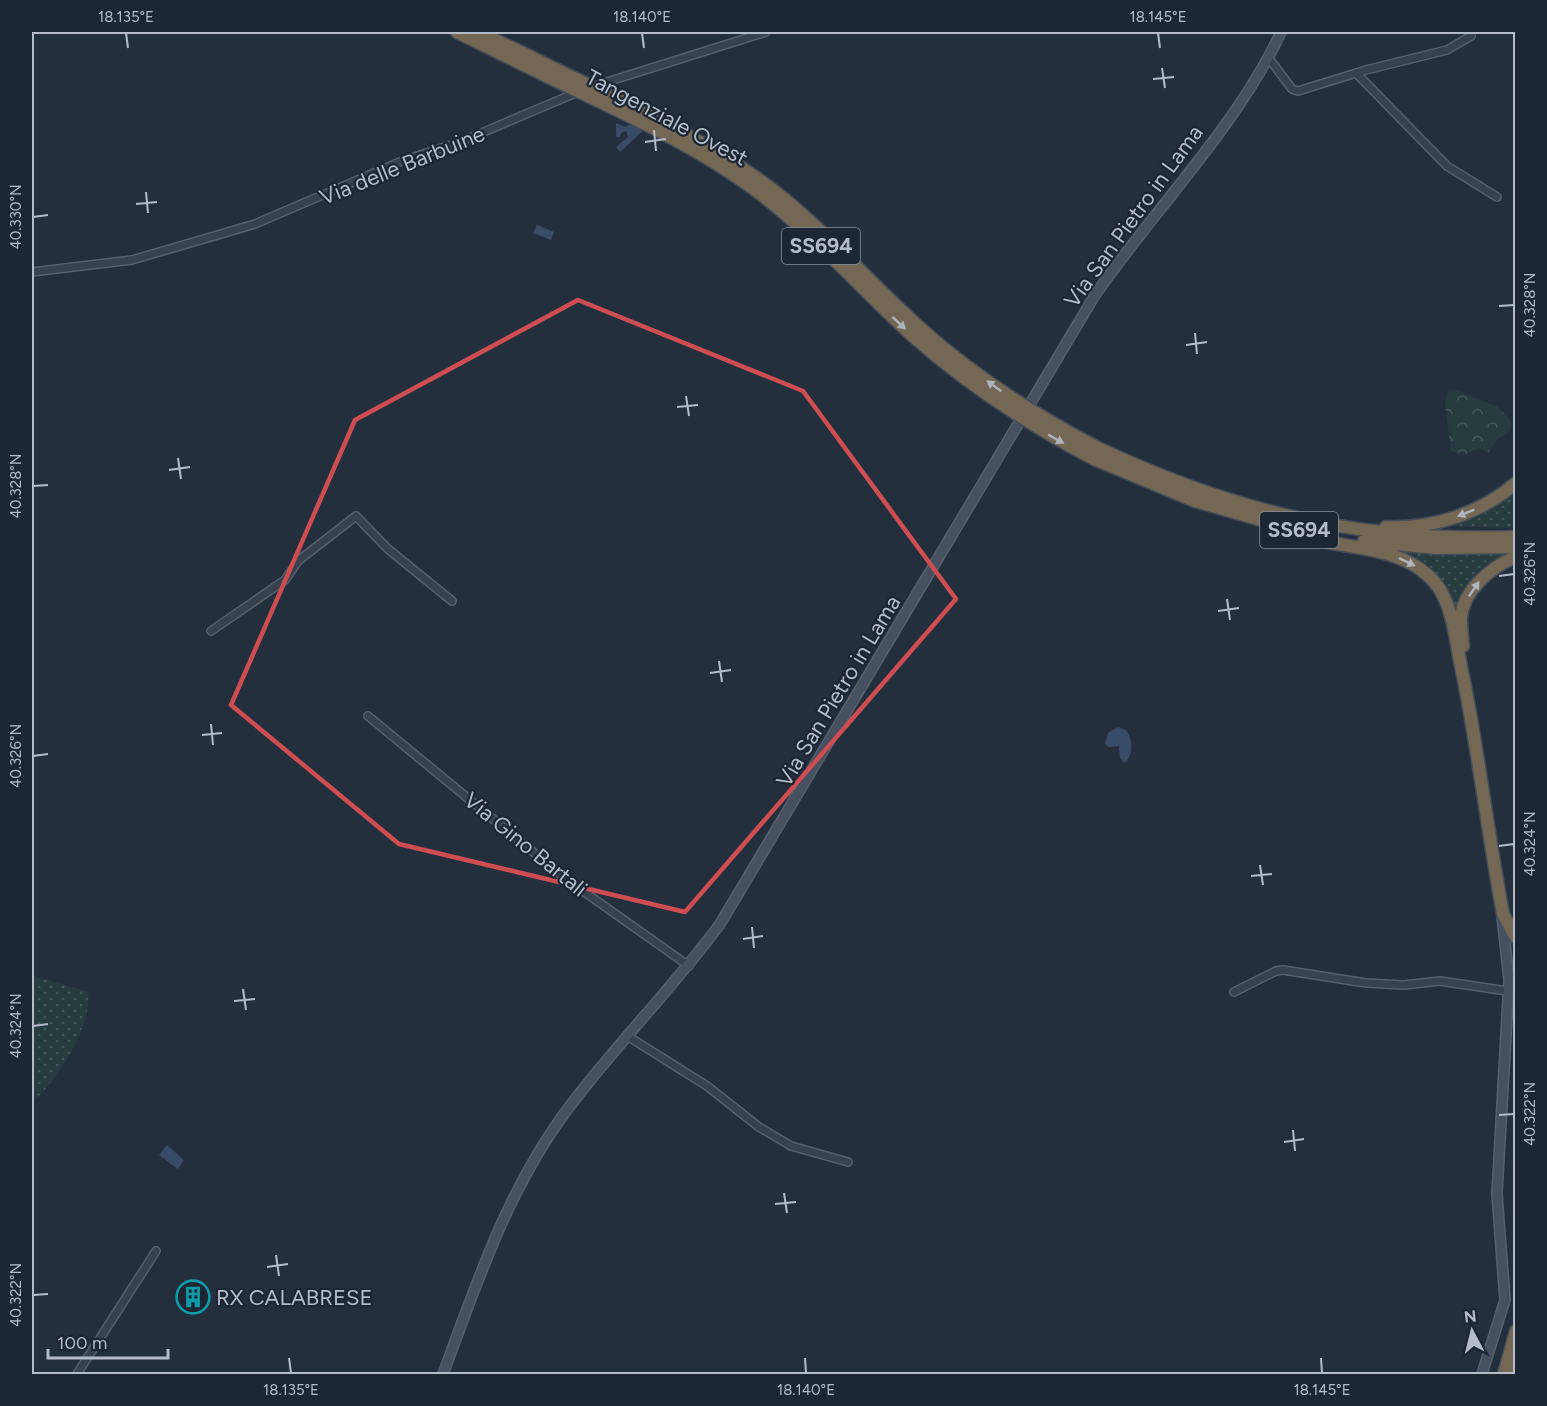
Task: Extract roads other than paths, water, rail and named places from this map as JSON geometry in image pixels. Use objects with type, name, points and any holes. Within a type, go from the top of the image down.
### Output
[{"type":"highway","name":"Tangenziale Ovest","points":[[457,32],[666,124],[743,168],[808,220],[920,328],[957,358],[1096,454],[1195,501],[1291,529],[1411,546],[1515,547]]},
{"type":"highway","name":"Tangenziale Ovest","points":[[478,32],[528,62]]},
{"type":"highway","name":"Tangenziale Ovest","points":[[1096,454],[1196,491],[1273,514],[1323,525],[1386,534],[1444,538],[1515,537]]},
{"type":"highway","points":[[1273,514],[1378,527],[1424,525],[1471,511],[1515,483]]},
{"type":"highway","points":[[1291,529],[1313,538],[1365,548],[1401,559],[1431,578],[1438,587],[1448,610],[1465,686],[1500,897],[1508,928],[1515,938]]},
{"type":"highway","points":[[1465,686],[1461,616],[1464,607],[1482,578],[1515,557]]},
{"type":"highway","points":[[1504,1374],[1515,1331]]},
{"type":"main road","name":"Via San Pietro in Lama","points":[[443,1374],[479,1274],[519,1187],[561,1118],[689,966],[749,878],[1095,295],[1126,249],[1244,98],[1281,32]]},
{"type":"main road","points":[[1482,1374],[1505,1300],[1497,1194],[1509,980],[1500,897]]},
{"type":"main road","points":[[1509,980],[1515,969]]},
{"type":"street","name":"Via delle Barbuine","points":[[32,272],[132,260],[255,225],[402,161],[460,142],[608,80],[766,32]]},
{"type":"street","points":[[1269,57],[1292,89],[1298,91],[1356,73],[1447,51],[1472,36]]},
{"type":"street","points":[[1356,73],[1447,166],[1497,197]]},
{"type":"street","points":[[211,631],[285,580],[298,561],[356,516],[388,549],[452,601]]},
{"type":"street","name":"Via Gino Bartali","points":[[368,716],[566,879],[689,966]]},
{"type":"street","points":[[1234,992],[1275,971],[1283,970],[1366,983],[1404,985],[1440,981],[1507,991]]},
{"type":"street","points":[[629,1037],[707,1086],[759,1126],[791,1146],[848,1162]]},
{"type":"street","points":[[76,1374],[156,1251]]},
{"type":"water","points":[[635,122],[647,127],[620,152],[616,147],[628,137],[626,131],[621,133],[620,137],[616,137],[616,123],[625,127]]},
{"type":"water","points":[[537,225],[554,232],[551,240],[533,233]]},
{"type":"water","points":[[1118,727],[1126,730],[1131,743],[1130,756],[1124,763],[1120,758],[1119,746],[1108,747],[1105,743],[1108,733]]},
{"type":"water","points":[[167,1145],[184,1160],[178,1169],[159,1155]]},
{"type":"place","name":"RX CALABRESE","points":[[193,1297]]}]
